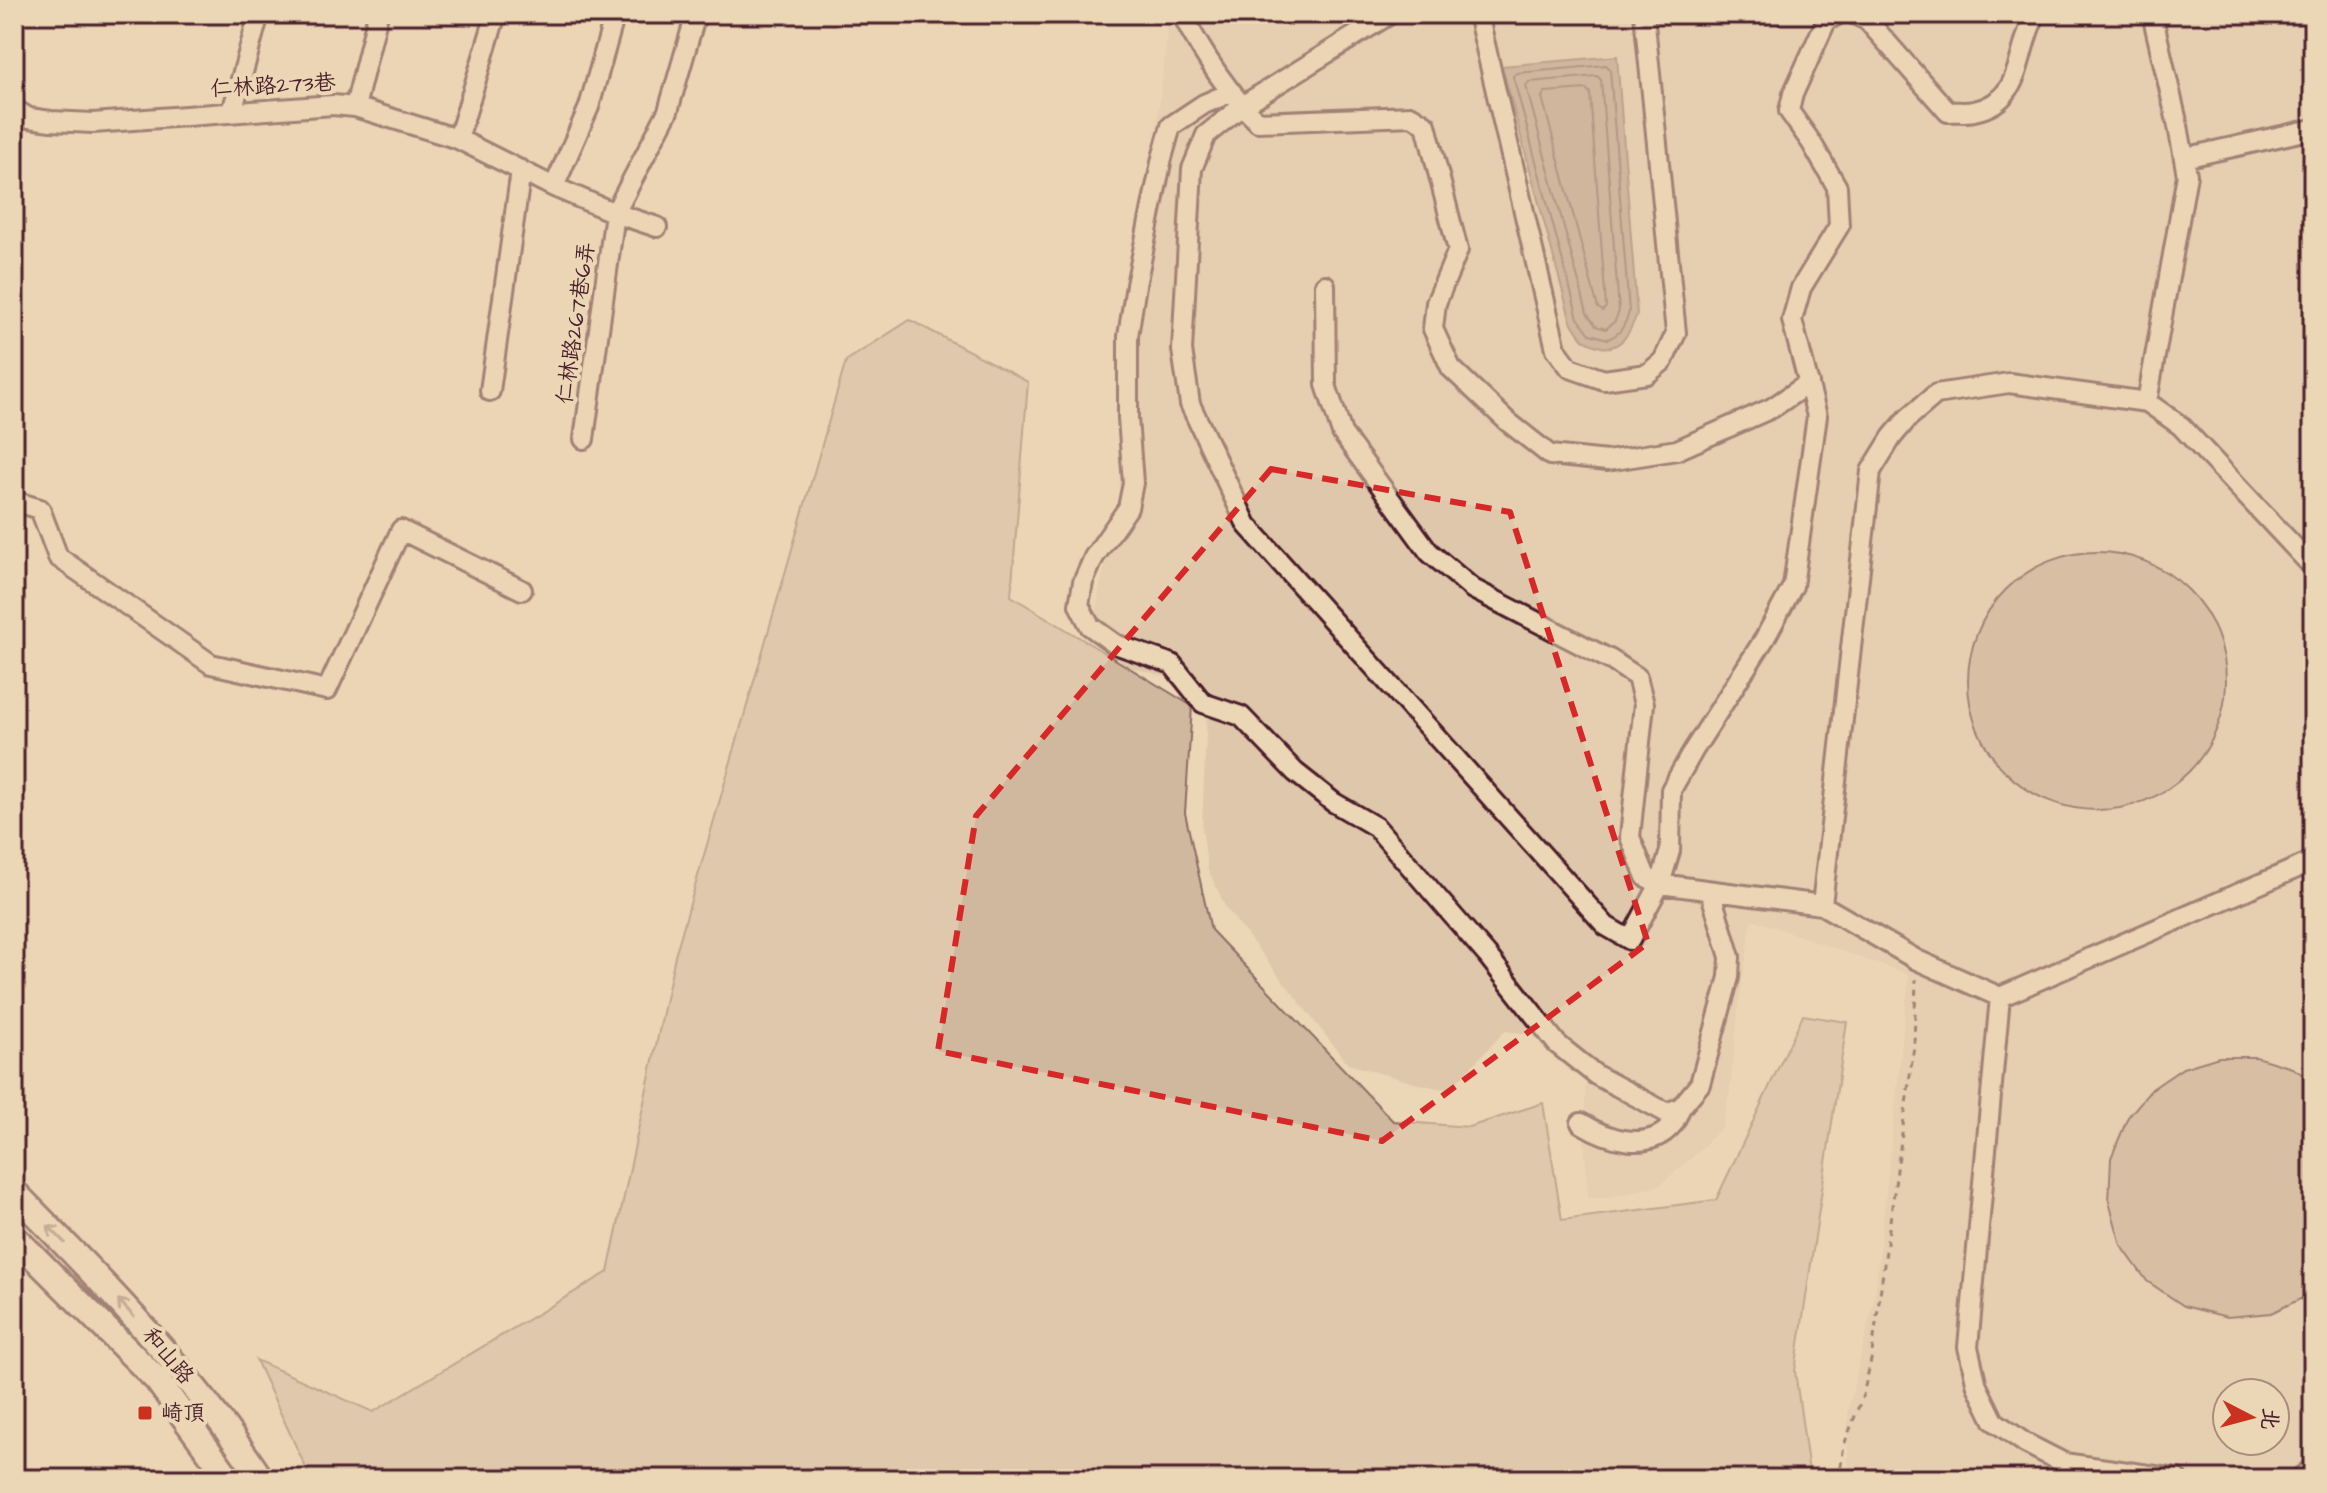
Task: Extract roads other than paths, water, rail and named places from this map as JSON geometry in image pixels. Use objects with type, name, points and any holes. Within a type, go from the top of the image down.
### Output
[{"type":"main road","name":"和山路","points":[[14,1192],[97,1276],[179,1367],[261,1479]]},
{"type":"main road","name":"和山路","points":[[14,1237],[157,1380],[229,1479]]},
{"type":"street","points":[[232,112],[259,14]]},
{"type":"street","points":[[355,107],[378,14]]},
{"type":"street","points":[[458,139],[496,14]]},
{"type":"street","points":[[554,187],[589,107],[615,14]]},
{"type":"street","name":"仁林路267巷6弄","points":[[584,439],[615,213],[668,111],[696,14]]},
{"type":"street","points":[[1390,14],[1237,99],[1206,135],[1192,169],[1182,350],[1190,404],[1247,525],[1606,926],[1630,940],[1660,884],[1670,851],[1671,790],[1765,638],[1793,586],[1817,416],[1792,320],[1801,288],[1839,226],[1837,187],[1789,111],[1793,94],[1826,21],[1839,14]]},
{"type":"street","points":[[1478,14],[1556,349],[1570,368],[1604,380],[1647,374],[1663,361],[1676,333],[1644,14]]},
{"type":"street","points":[[1854,14],[1867,20],[1948,112],[1974,111],[2000,101],[2015,78],[2029,26],[2036,14]]},
{"type":"street","points":[[2147,402],[2187,175],[2152,14]]},
{"type":"street","points":[[1186,17],[1202,51],[1258,122],[1412,116],[1426,125],[1458,250],[1436,303],[1433,329],[1451,368],[1507,421],[1550,455],[1607,461],[1677,450],[1772,408],[1809,383]]},
{"type":"street","points":[[1237,99],[1204,104],[1171,126],[1128,336],[1128,418],[1133,483],[1128,508],[1094,557],[1083,582],[1079,605],[1090,626],[1115,644],[1172,664],[1203,703],[1241,716],[1295,772],[1333,802],[1376,827],[1487,955],[1557,1044],[1596,1075],[1646,1103],[1667,1113],[1681,1107]]},
{"type":"street","name":"仁林路273巷","points":[[14,109],[29,118],[93,123],[333,105],[355,107],[458,139],[554,187],[657,227]]},
{"type":"street","points":[[2184,158],[2313,129]]},
{"type":"street","points":[[490,391],[521,170]]},
{"type":"street","points":[[1325,285],[1326,385],[1342,433],[1429,552],[1473,589],[1611,660],[1637,677],[1644,704],[1630,837],[1646,877],[1660,884],[1822,905],[1917,960],[2000,997],[2313,861]]},
{"type":"street","points":[[1822,905],[1871,471],[1908,418],[1936,394],[2009,383],[2147,402],[2181,426],[2313,567]]},
{"type":"street","points":[[14,501],[40,509],[58,557],[211,664],[327,690],[401,530],[522,590]]},
{"type":"street","points":[[1581,1123],[1600,1135],[1627,1141],[1649,1139],[1671,1126],[1681,1107],[1700,1084],[1729,977],[1730,957],[1710,891]]},
{"type":"street","points":[[2000,997],[1968,1347],[1977,1386],[1994,1421],[2025,1443],[2064,1463],[2177,1479]]},
{"type":"street","points":[[2299,1479],[2313,1468]]},
{"type":"water","points":[[1617,56],[1637,314],[1620,343],[1601,347],[1585,340],[1571,322],[1502,66]]},
{"type":"place","name":"崎頂","points":[[145,1413]]}]
